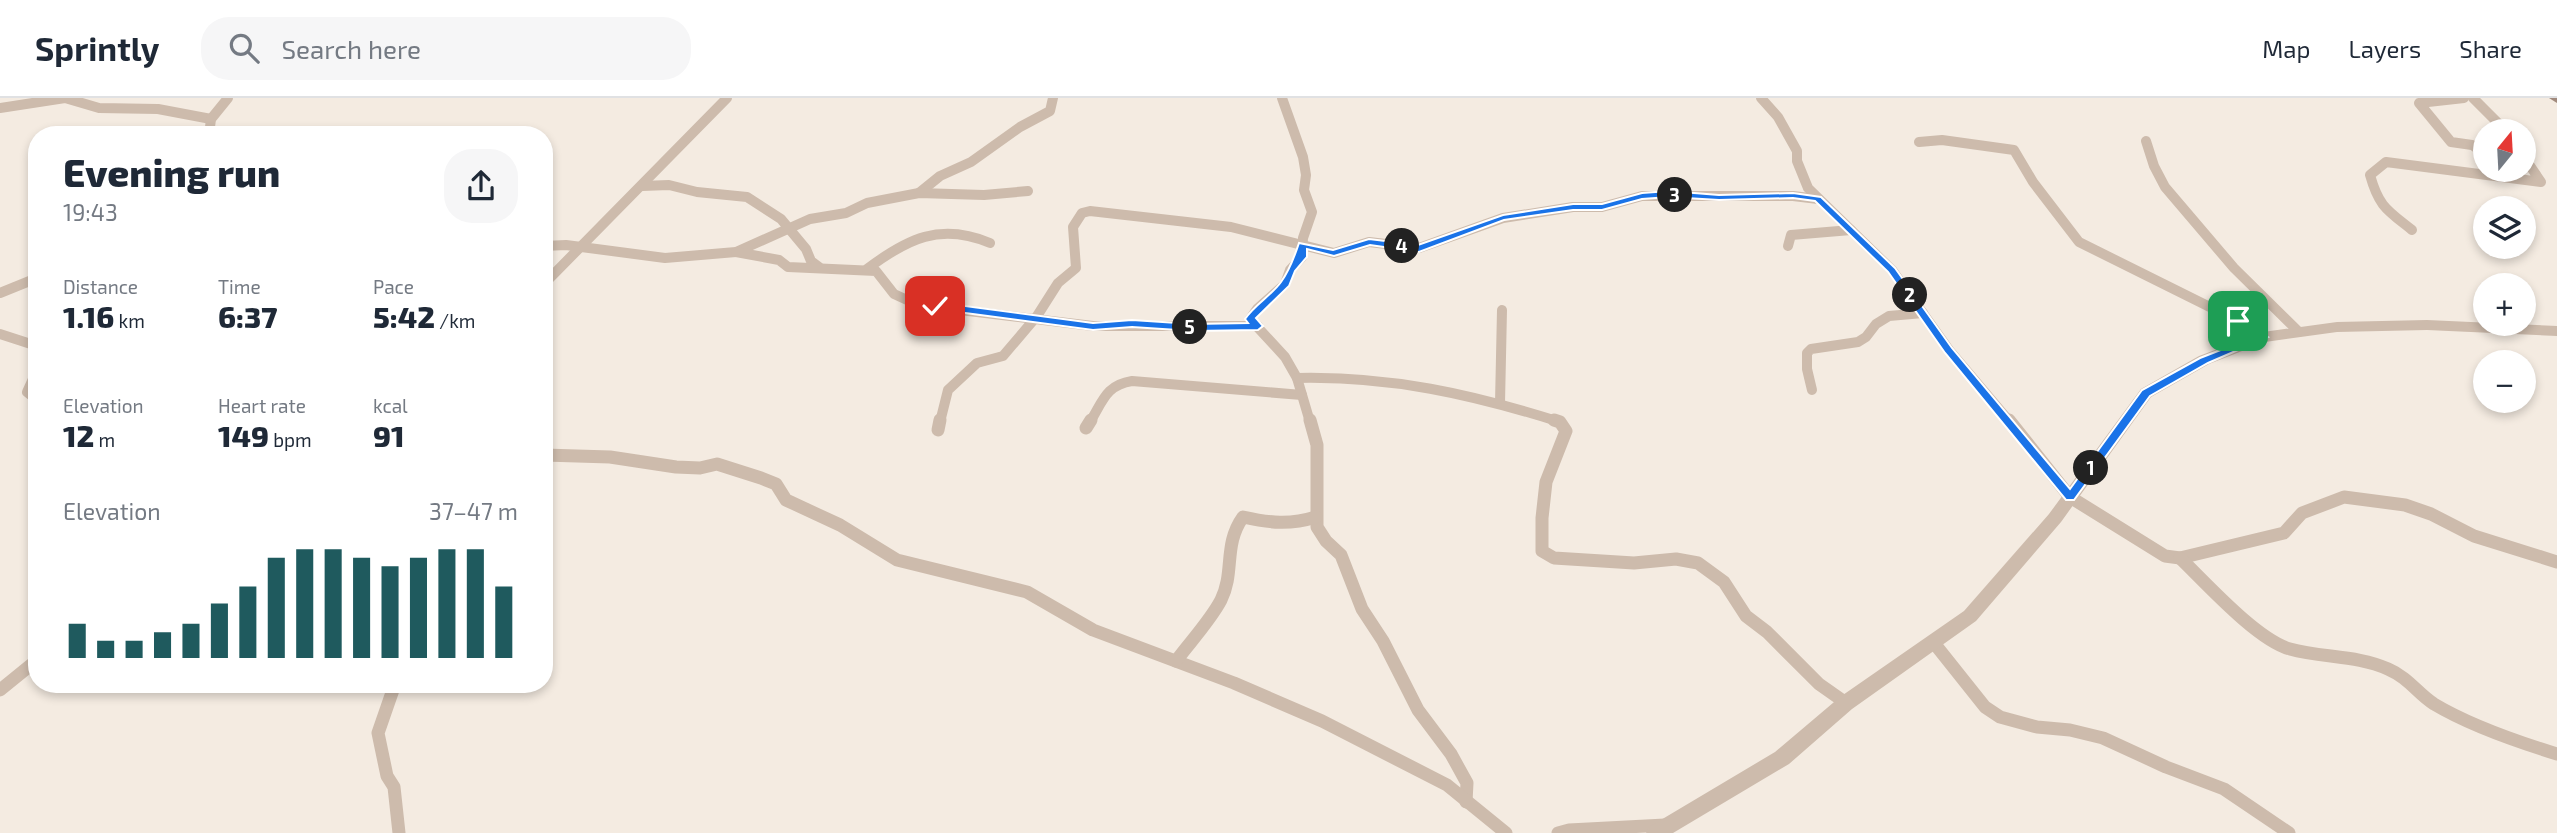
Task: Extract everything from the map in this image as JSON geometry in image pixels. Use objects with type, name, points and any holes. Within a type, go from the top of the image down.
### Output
[{"type":"street","points":[[210,126],[211,119],[228,98]]},
{"type":"street","points":[[553,275],[727,98]]},
{"type":"street","points":[[919,193],[940,176],[971,162],[1020,127],[1050,111],[1053,98]]},
{"type":"street","points":[[1282,98],[1303,157],[1306,176],[1304,190],[1312,212],[1302,245],[1302,257],[1290,270],[1285,284],[1257,309],[1250,319],[1285,357],[1297,378],[1317,445],[1317,527],[1326,541],[1341,555],[1362,609],[1383,641],[1419,710],[1451,754],[1467,783],[1466,802]]},
{"type":"street","points":[[1761,98],[1778,117],[1797,151],[1802,178],[1818,199],[1892,270],[1949,350],[2070,497],[2165,556],[2180,558],[2284,533],[2302,513],[2344,497],[2405,505],[2431,514],[2474,536],[2557,562]]},
{"type":"street","points":[[2416,100],[2464,98]]},
{"type":"street","points":[[2473,98],[2494,119]]},
{"type":"street","points":[[0,108],[71,99],[99,108],[158,108],[211,119]]},
{"type":"street","points":[[2416,100],[2451,142],[2473,146]]},
{"type":"street","points":[[0,118],[15,106]]},
{"type":"street","points":[[1919,142],[1948,139],[1990,150],[2014,150],[2062,225],[2079,242],[2238,321],[2263,337]]},
{"type":"street","points":[[2146,141],[2154,166],[2171,195],[2234,268],[2299,332]]},
{"type":"street","points":[[2412,230],[2376,197],[2370,175],[2386,162],[2473,174]]},
{"type":"street","points":[[642,186],[669,185],[696,192],[747,197],[781,219],[806,249],[811,261],[819,267]]},
{"type":"street","points":[[736,252],[810,219],[846,213],[867,203],[919,193],[984,195],[1028,191]]},
{"type":"street","points":[[938,430],[948,390],[977,363],[1003,356],[1035,319],[1058,283],[1076,268],[1073,227],[1082,213],[1097,212],[1231,227],[1334,253],[1369,242],[1419,248],[1503,218],[1573,207],[1602,207],[1642,196],[1793,195],[1818,199]]},
{"type":"street","points":[[1788,246],[1791,234],[1851,230]]},
{"type":"street","points":[[867,269],[895,247],[929,236],[952,232],[990,243]]},
{"type":"street","points":[[553,246],[581,247],[664,258],[736,252],[779,260],[788,267],[867,269],[876,271],[894,294],[918,305],[1093,327],[1132,324],[1258,326]]},
{"type":"street","points":[[0,293],[28,282]]},
{"type":"street","points":[[1500,403],[1502,389],[1497,346],[1502,310]]},
{"type":"street","points":[[1812,390],[1807,369],[1807,353],[1811,349],[1858,342],[1866,337],[1876,324],[1889,316],[1923,313]]},
{"type":"street","points":[[1558,833],[1569,830],[1661,829],[1782,758],[1846,703],[1970,617],[2070,497],[2146,393],[2204,360],[2263,337],[2344,326],[2557,331]]},
{"type":"street","points":[[0,334],[28,343]]},
{"type":"street","points":[[1297,378],[1342,377],[1415,384],[1440,392],[1465,394],[1500,403],[1560,422],[1566,431],[1551,463],[1541,535],[1542,551],[1554,558],[1634,563],[1676,559],[1698,563],[1724,582],[1746,615],[1819,684],[1846,703]]},
{"type":"street","points":[[1086,428],[1111,387],[1117,383],[1132,381],[1302,395]]},
{"type":"street","points":[[553,455],[610,457],[676,467],[700,468],[717,464],[761,478],[776,484],[786,499],[840,525],[897,560],[1027,592],[1093,630],[1322,721],[1447,785],[1501,829],[1512,833]]},
{"type":"street","points":[[1176,661],[1221,600],[1227,581],[1233,531],[1243,517],[1273,524],[1297,523],[1316,517]]},
{"type":"street","points":[[2180,558],[2247,623],[2288,649],[2332,654],[2385,667],[2406,677],[2433,703],[2516,741],[2557,754]]},
{"type":"street","points":[[1934,643],[1985,707],[2000,717],[2037,727],[2070,730],[2103,738],[2166,767],[2224,789],[2289,833]]},
{"type":"street","points":[[0,690],[28,667]]},
{"type":"street","points":[[392,693],[378,733],[387,776],[394,787],[399,833]]},
{"type":"route","points":[[935,306],[1093,327],[1132,324],[1258,326],[1250,319],[1257,309],[1285,284],[1290,270],[1302,257],[1302,245],[1334,253],[1369,242],[1426,247],[1503,218],[1573,207],[1602,207],[1642,196],[1669,194],[1762,198],[1793,195],[1818,199],[1892,270],[1949,350],[2070,497],[2146,393],[2204,360],[2263,337],[2238,321]]}]
